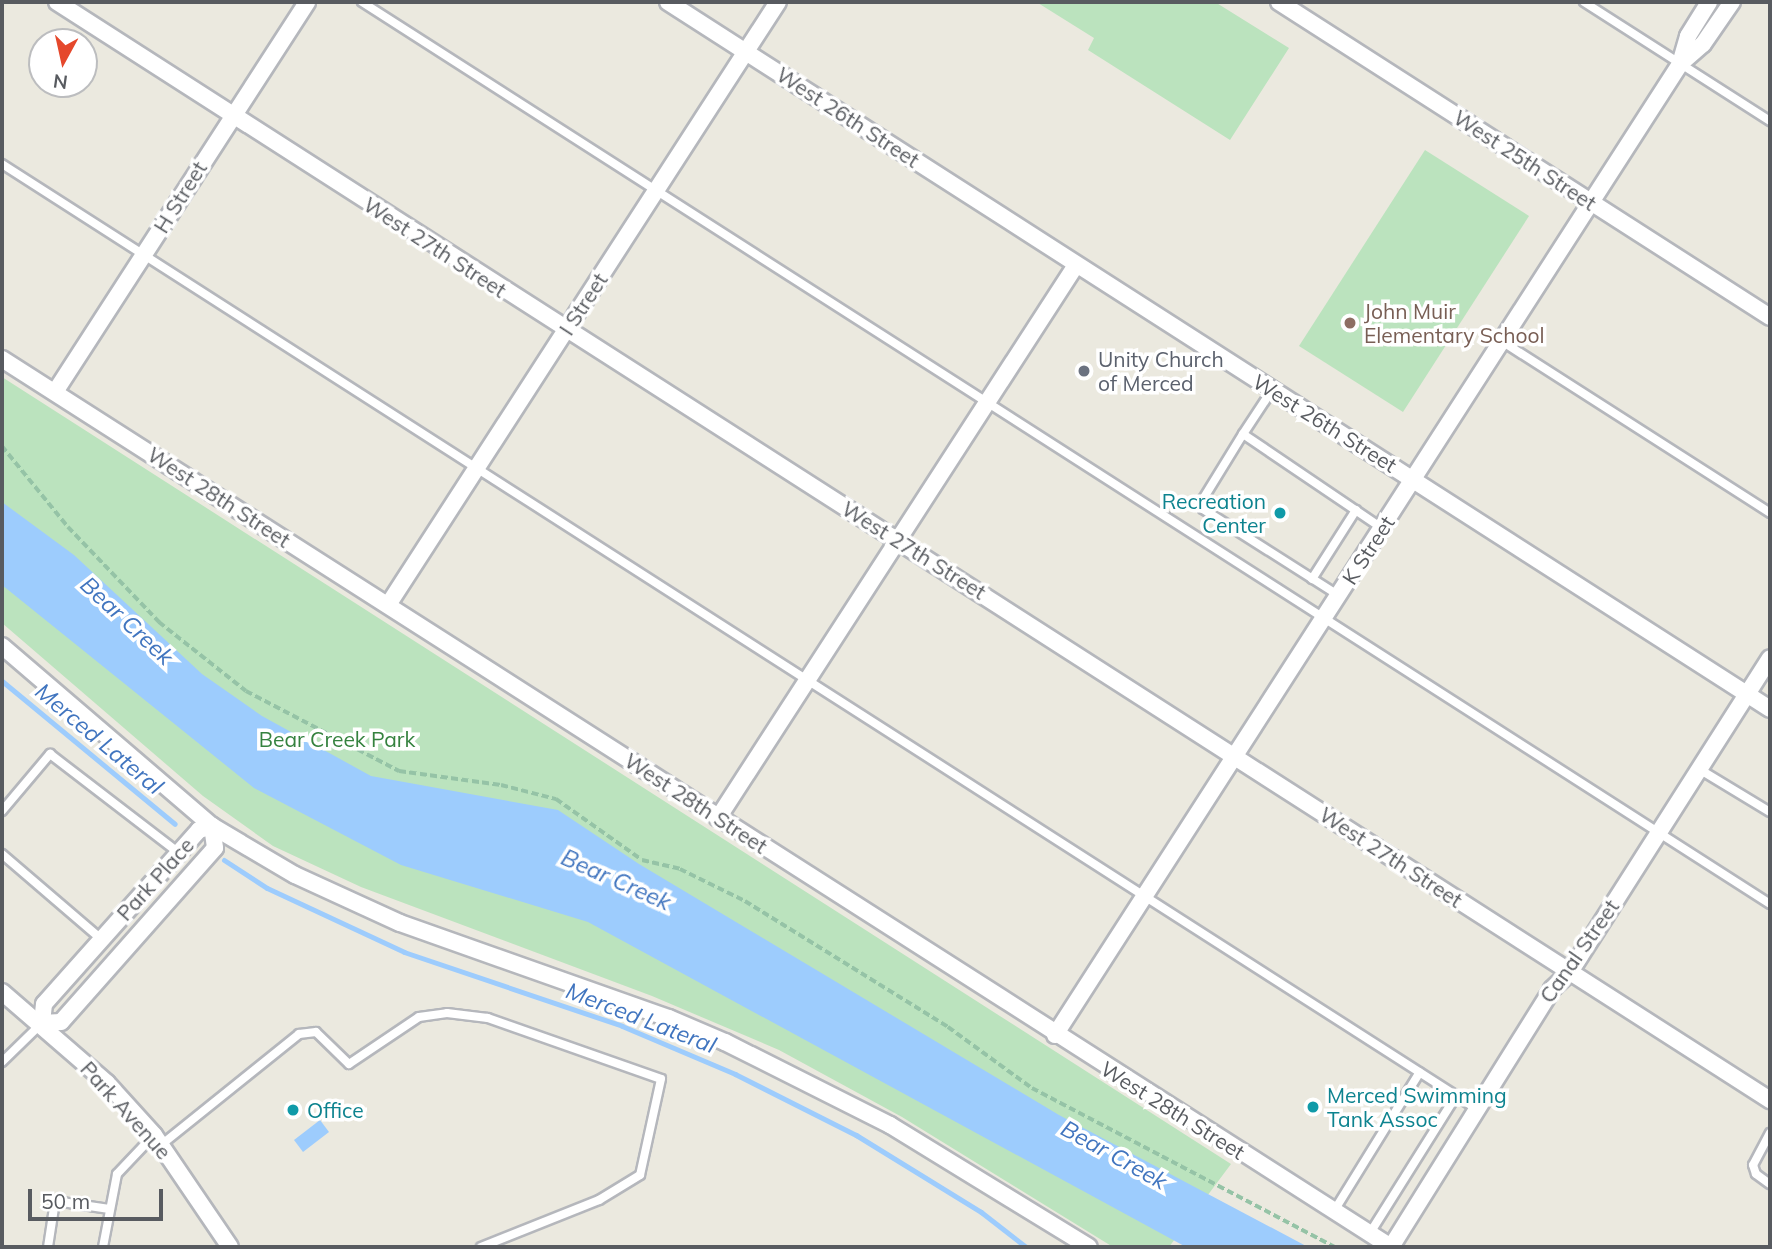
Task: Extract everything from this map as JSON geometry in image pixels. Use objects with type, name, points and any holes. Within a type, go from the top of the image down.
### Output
[{"type":"street","name":"West 27th Street","points":[[57,2],[566,331],[898,539],[1770,1100]]},
{"type":"street","name":"H Street","points":[[55,392],[307,2]]},
{"type":"street","name":"West 26th Street","points":[[668,2],[1770,709]]},
{"type":"street","name":"I Street","points":[[388,605],[778,2]]},
{"type":"street","name":"West 25th Street","points":[[1279,2],[1770,317]]},
{"type":"street","name":"K Street","points":[[1055,1035],[1592,203],[1680,64],[1688,36],[1709,2]]},
{"type":"street","name":"K Street","points":[[1680,64],[1703,44],[1731,2]]},
{"type":"street","points":[[718,818],[1076,265]]},
{"type":"street","name":"West 28th Street","points":[[2,359],[1055,1035],[1391,1247]]},
{"type":"street","points":[[2,646],[212,826],[295,875],[400,923],[669,1017],[725,1042],[891,1125],[1089,1247]]},
{"type":"street","name":"Canal Street","points":[[1391,1247],[1552,989],[1570,972],[1770,658]]},
{"type":"street","name":"Park Place","points":[[212,826],[215,848],[61,1022],[41,1023],[44,1004],[199,830],[212,826]]},
{"type":"street","points":[[176,855],[192,874]]},
{"type":"street","points":[[139,897],[158,912]]},
{"type":"street","name":"Park Avenue","points":[[2,992],[41,1023],[107,1083],[157,1140],[230,1247]]},
{"type":"lane","points":[[362,2],[1770,904]]},
{"type":"lane","points":[[1584,2],[1770,121]]},
{"type":"lane","points":[[2,164],[1145,893],[1477,1109]]},
{"type":"lane","points":[[1503,342],[1770,513]]},
{"type":"lane","points":[[1273,389],[1203,499],[1203,509],[1338,596]]},
{"type":"lane","points":[[1243,434],[1382,528]]},
{"type":"lane","points":[[1312,579],[1356,510]]},
{"type":"lane","points":[[2,811],[50,754],[176,855]]},
{"type":"lane","points":[[1699,769],[1770,813]]},
{"type":"lane","points":[[2,854],[102,939]]},
{"type":"lane","points":[[103,1247],[117,1174],[157,1140],[299,1034],[316,1032],[349,1064],[419,1017],[447,1013],[488,1018],[661,1079],[640,1175],[599,1200],[481,1247]]},
{"type":"lane","points":[[2,1062],[41,1023]]},
{"type":"lane","points":[[1334,1210],[1420,1072]]},
{"type":"lane","points":[[1370,1233],[1456,1096]]},
{"type":"lane","points":[[1770,1133],[1754,1165],[1756,1174],[1770,1184]]},
{"type":"lane","points":[[48,1247],[55,1201],[109,1209]]},
{"type":"path","points":[[2,446],[68,527],[159,622],[214,670],[246,691],[399,771],[501,785],[556,799],[642,860],[680,869],[745,901],[947,1027],[1032,1088],[1335,1247]]},
{"type":"green space","points":[[1215,2],[1289,48],[1230,140],[1088,50],[1094,38],[1038,3]]},
{"type":"green space","points":[[1425,150],[1529,216],[1403,412],[1299,346]]},
{"type":"green space","name":"Bear Creek Park","points":[[2,377],[1231,1164],[1169,1247],[1113,1247],[902,1117],[779,1050],[652,996],[361,887],[273,846],[203,796],[2,623]]},
{"type":"water","name":"Bear Creek","points":[[2,502],[74,555],[202,674],[262,716],[371,776],[558,810],[639,864],[1059,1115],[1308,1247],[1186,1247],[588,922],[401,865],[254,788],[2,585]]},
{"type":"water","points":[[320,1120],[329,1132],[303,1152],[294,1140]]},
{"type":"waterway","name":"Merced Lateral","points":[[2,681],[175,824]]},
{"type":"waterway","name":"Merced Lateral","points":[[224,860],[267,888],[404,952],[622,1026],[735,1074],[856,1135],[981,1212],[1026,1247]]},
{"type":"place","name":"John Muir Elementary School","points":[[1350,323]]},
{"type":"place","name":"Unity Church of Merced","points":[[1084,371]]},
{"type":"place","name":"Recreation Center","points":[[1280,513]]},
{"type":"place","name":"Merced Swimming Tank Assoc","points":[[1313,1107]]},
{"type":"place","name":"Office","points":[[293,1110]]}]
